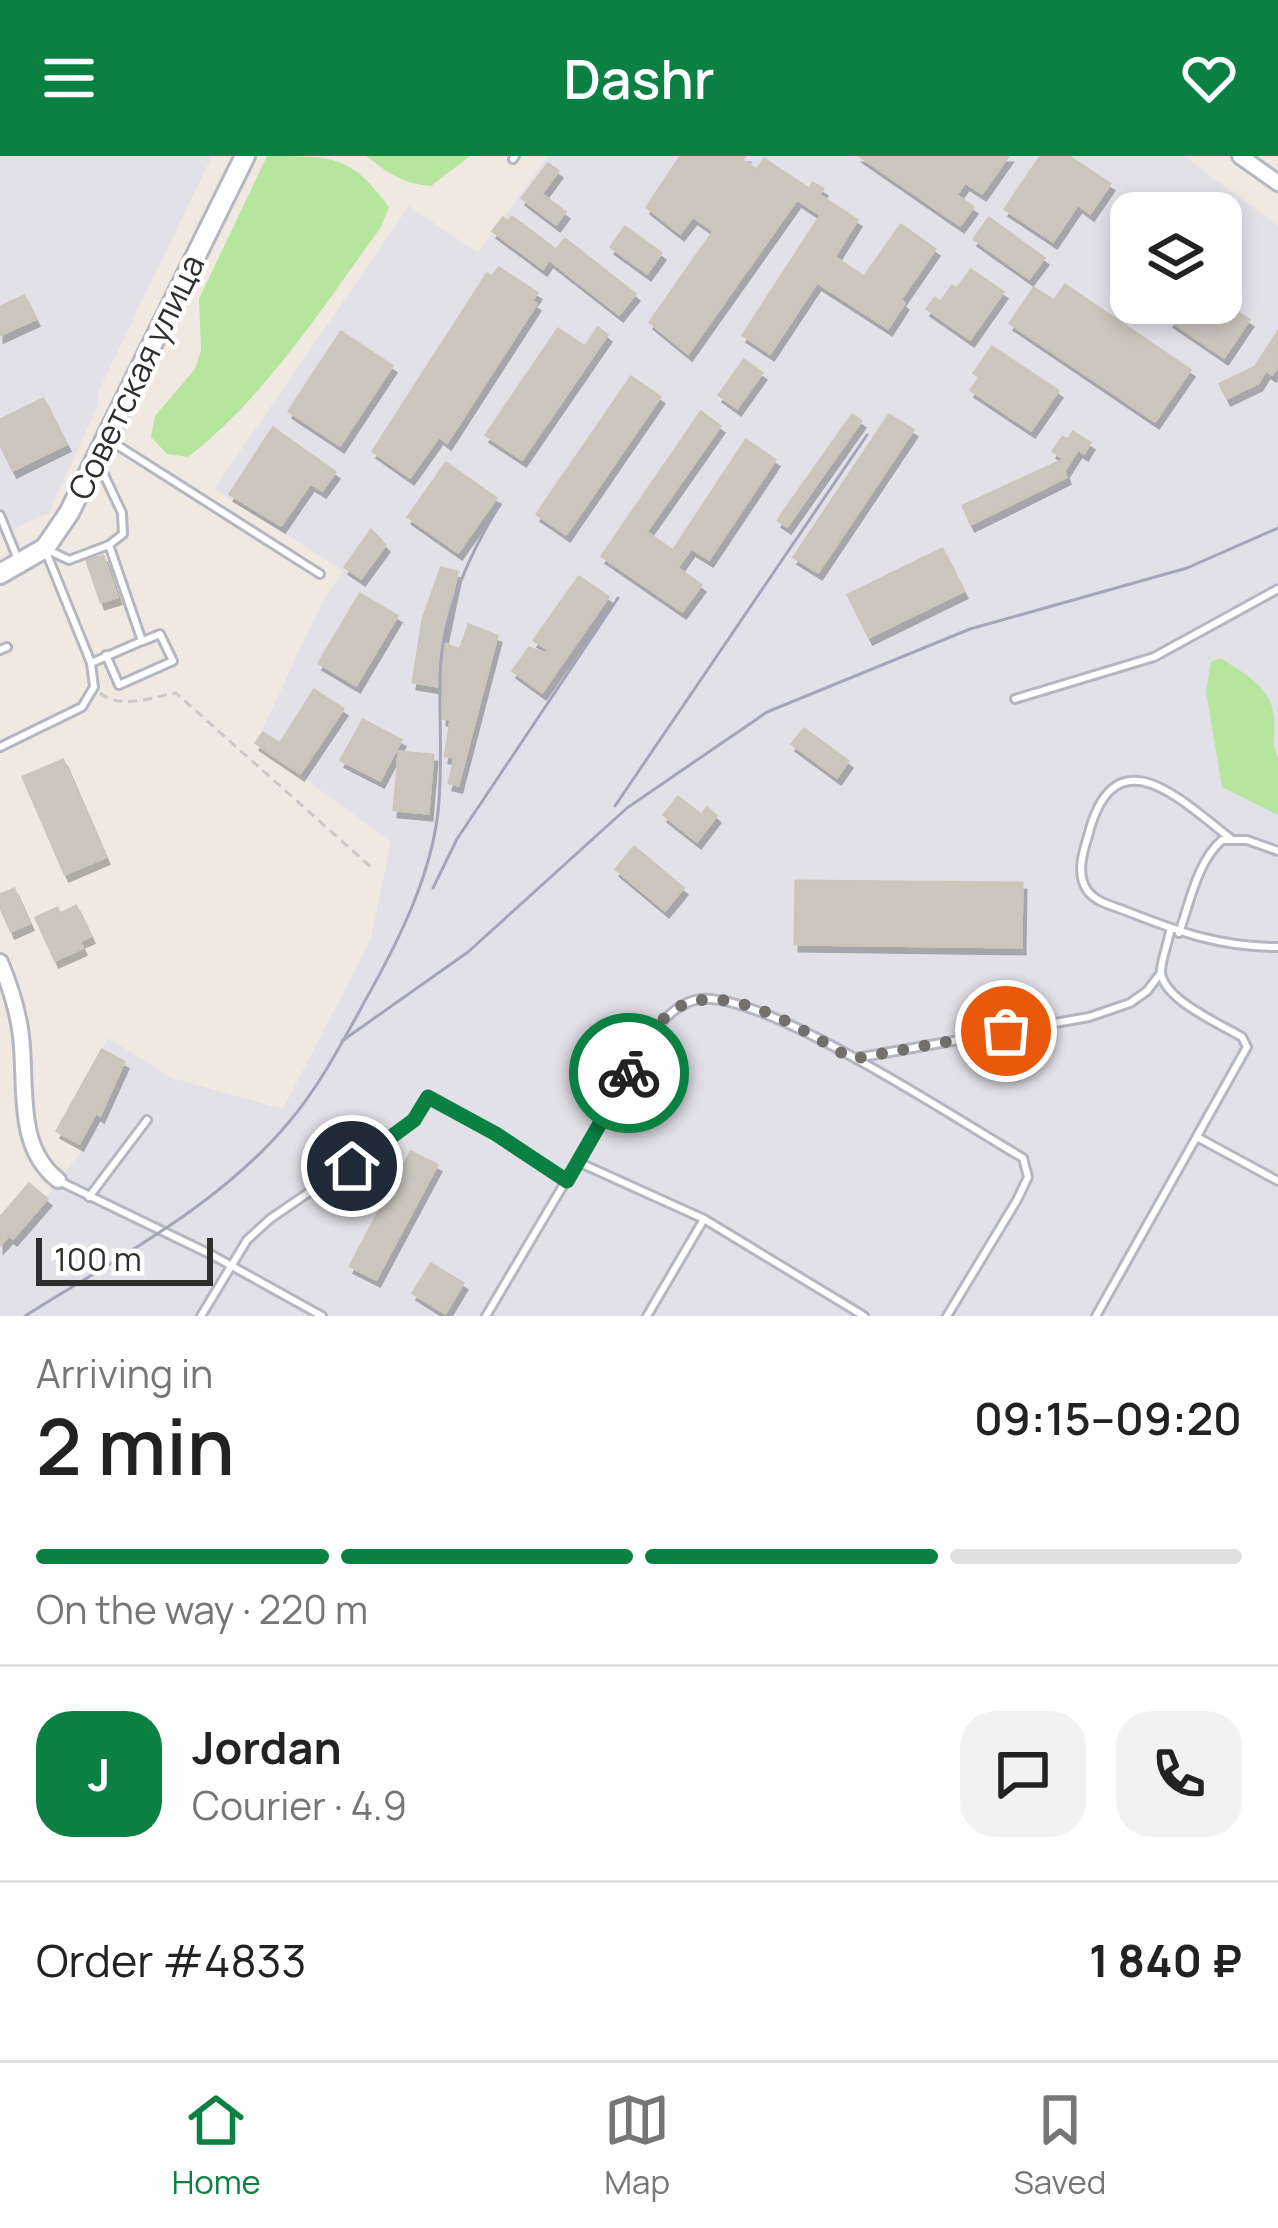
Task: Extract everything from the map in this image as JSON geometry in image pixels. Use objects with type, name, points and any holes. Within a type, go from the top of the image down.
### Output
[{"type":"street","name":"Советская улица","points":[[0,574],[45,548],[69,513],[245,156]]},
{"type":"street","points":[[1240,156],[1278,183]]},
{"type":"street","points":[[1,965],[18,1018],[30,1142],[40,1162],[58,1180]]},
{"type":"lane","points":[[106,438],[320,574]]},
{"type":"lane","points":[[45,548],[69,560],[123,534],[122,513],[96,459]]},
{"type":"lane","points":[[0,515],[20,565]]},
{"type":"lane","points":[[110,544],[142,641]]},
{"type":"lane","points":[[0,747],[82,706],[94,688],[91,663],[45,548]]},
{"type":"lane","points":[[1015,699],[1154,657],[1278,589]]},
{"type":"lane","points":[[91,663],[106,655],[160,634],[172,661],[119,685],[106,655]]},
{"type":"lane","points":[[1278,851],[1230,838],[1161,786],[1136,780],[1113,784],[1096,804],[1081,860],[1088,893],[1175,932],[1278,947]]},
{"type":"lane","points":[[852,1059],[1089,1017],[1130,1003],[1161,973],[1213,848],[1230,838]]},
{"type":"lane","points":[[1096,1316],[1246,1047],[1242,1037],[1180,1000],[1161,973]]},
{"type":"lane","points":[[486,1316],[655,1030],[687,1002],[728,1000],[796,1027],[1023,1157],[1028,1177],[947,1316]]},
{"type":"lane","points":[[201,1316],[239,1250],[270,1220],[414,1120],[428,1097],[567,1181]]},
{"type":"lane","points":[[89,1197],[147,1120]]},
{"type":"lane","points":[[1197,1136],[1278,1181]]},
{"type":"lane","points":[[578,1162],[704,1220],[864,1316]]},
{"type":"lane","points":[[58,1180],[230,1264],[322,1316]]},
{"type":"lane","points":[[647,1316],[704,1220]]},
{"type":"path","points":[[94,688],[108,700],[176,693],[373,869]]},
{"type":"shaded area","points":[[0,156],[212,156],[99,390],[97,407],[49,513],[0,535]]},
{"type":"shaded area","points":[[548,156],[1184,156],[1232,192],[1110,192],[1110,324],[1242,324],[1242,199],[1278,226],[1278,1316],[0,1316],[0,1241],[9,1235],[14,1238],[83,1149],[57,1131],[108,1038],[172,1078],[283,1109],[370,941],[391,842],[256,743],[323,600],[343,571],[214,489],[409,206],[478,253]]},
{"type":"green space","points":[[267,156],[340,162],[364,178],[389,207],[381,227],[268,379],[188,457],[167,454],[151,437],[155,416],[195,369],[201,350],[199,299]]},
{"type":"green space","points":[[366,156],[470,156],[431,186],[404,180]]},
{"type":"green space","points":[[1221,658],[1255,682],[1272,706],[1278,815],[1222,787],[1206,691],[1211,662]]},
{"type":"building","points":[[681,156],[745,156],[741,160],[757,170],[764,159],[809,189],[813,183],[823,189],[819,195],[857,220],[834,257],[864,277],[901,225],[935,249],[900,300],[904,303],[888,328],[817,282],[770,353],[743,335],[821,215],[797,199],[688,353],[650,322],[714,231],[693,216],[680,233],[647,207]]},
{"type":"building","points":[[860,156],[1008,156],[982,193],[965,182],[956,195],[973,207],[960,225]]},
{"type":"building","points":[[1041,156],[1068,156],[1110,184],[1090,213],[1078,204],[1053,241],[1005,209]]},
{"type":"building","points":[[548,164],[558,171],[541,194],[565,212],[556,224],[522,198]]},
{"type":"building","points":[[512,217],[556,250],[565,239],[635,294],[619,314],[549,259],[543,268],[493,231],[503,218],[508,222]]},
{"type":"building","points":[[989,218],[1044,258],[1029,278],[974,239]]},
{"type":"building","points":[[625,227],[661,253],[647,273],[611,247]]},
{"type":"building","points":[[499,268],[537,293],[531,301],[536,304],[447,442],[439,436],[410,477],[373,451],[487,274],[492,277]]},
{"type":"building","points":[[971,270],[1003,292],[970,339],[927,309],[935,298],[941,302],[952,286],[957,289]]},
{"type":"building","points":[[1065,285],[1110,316],[1110,324],[1122,324],[1190,370],[1155,421],[1010,323],[1034,288],[1054,301]]},
{"type":"building","points":[[24,296],[35,319],[0,335],[0,307]]},
{"type":"building","points":[[1242,315],[1249,320],[1224,357],[1176,324],[1242,324]]},
{"type":"building","points":[[598,328],[607,335],[522,459],[486,435],[558,329],[585,347]]},
{"type":"building","points":[[341,332],[392,366],[340,445],[289,411]]},
{"type":"building","points":[[1278,332],[1278,366],[1272,374],[1266,370],[1258,383],[1227,398],[1220,384],[1255,367]]},
{"type":"building","points":[[992,347],[1058,391],[1031,430],[971,390],[980,377],[974,373]]},
{"type":"building","points":[[744,360],[762,373],[737,408],[719,395]]},
{"type":"building","points":[[631,377],[660,397],[566,534],[537,514]]},
{"type":"building","points":[[43,399],[66,444],[13,470],[0,444],[0,420]]},
{"type":"building","points":[[701,412],[720,426],[646,532],[673,551],[746,440],[775,460],[709,559],[691,548],[677,568],[701,585],[682,611],[602,556]]},
{"type":"building","points":[[852,415],[861,421],[787,526],[778,520]]},
{"type":"building","points":[[889,415],[913,430],[818,572],[794,557]]},
{"type":"building","points":[[273,428],[335,472],[322,490],[310,483],[281,525],[230,494]]},
{"type":"building","points":[[1073,432],[1090,443],[1084,453],[1078,449],[1064,471],[1066,477],[971,524],[963,506],[1065,459],[1053,451]]},
{"type":"building","points":[[446,463],[496,498],[458,552],[408,517]]},
{"type":"building","points":[[371,530],[385,545],[361,578],[345,567]]},
{"type":"building","points":[[942,549],[963,591],[869,637],[848,595]]},
{"type":"building","points":[[103,556],[117,597],[101,602],[87,561]]},
{"type":"building","points":[[441,568],[457,572],[442,643],[460,650],[469,625],[497,636],[458,785],[449,783],[455,757],[445,756],[451,720],[443,718],[443,687],[413,682],[423,619]]},
{"type":"building","points":[[579,577],[608,597],[542,692],[513,671],[529,648],[546,654],[548,649],[534,640]]},
{"type":"building","points":[[360,594],[397,616],[356,685],[319,663]]},
{"type":"building","points":[[314,690],[343,709],[300,773],[256,743],[263,733],[280,744]]},
{"type":"building","points":[[363,720],[401,740],[380,780],[341,760]]},
{"type":"building","points":[[804,729],[848,761],[837,777],[792,744]]},
{"type":"building","points":[[399,752],[433,755],[428,813],[394,810]]},
{"type":"building","points":[[63,760],[105,857],[65,874],[23,777]]},
{"type":"building","points":[[678,797],[701,815],[707,808],[716,816],[697,841],[664,815]]},
{"type":"building","points":[[634,847],[683,888],[665,910],[616,869]]},
{"type":"building","points":[[796,881],[1022,883],[1021,947],[795,944]]},
{"type":"building","points":[[14,889],[29,923],[11,931],[0,895]]},
{"type":"building","points":[[76,906],[90,936],[79,941],[82,948],[55,960],[36,918]]},
{"type":"building","points":[[102,1050],[124,1062],[100,1115],[96,1112],[79,1143],[57,1131]]},
{"type":"building","points":[[411,1152],[437,1165],[376,1279],[350,1266]]},
{"type":"building","points":[[29,1184],[47,1199],[13,1238],[9,1235],[0,1245],[0,1218]]},
{"type":"building","points":[[431,1264],[463,1283],[445,1313],[413,1293]]},
{"type":"railway","points":[[615,806],[867,435]]},
{"type":"railway","points":[[25,1316],[165,1229],[231,1180],[289,1122],[333,1058],[393,948],[429,858],[439,795],[440,675],[446,629],[468,564],[500,504]]},
{"type":"railway","points":[[342,1041],[468,952],[627,808],[767,712],[970,629],[1187,568],[1278,528]]},
{"type":"railway","points":[[433,888],[457,839],[618,598]]},
{"type":"way so far","points":[[629,1073],[668,1014],[702,999],[754,1008],[852,1059],[1006,1031]]},
{"type":"route","points":[[352,1166],[414,1120],[428,1097],[567,1181],[629,1073]]}]
